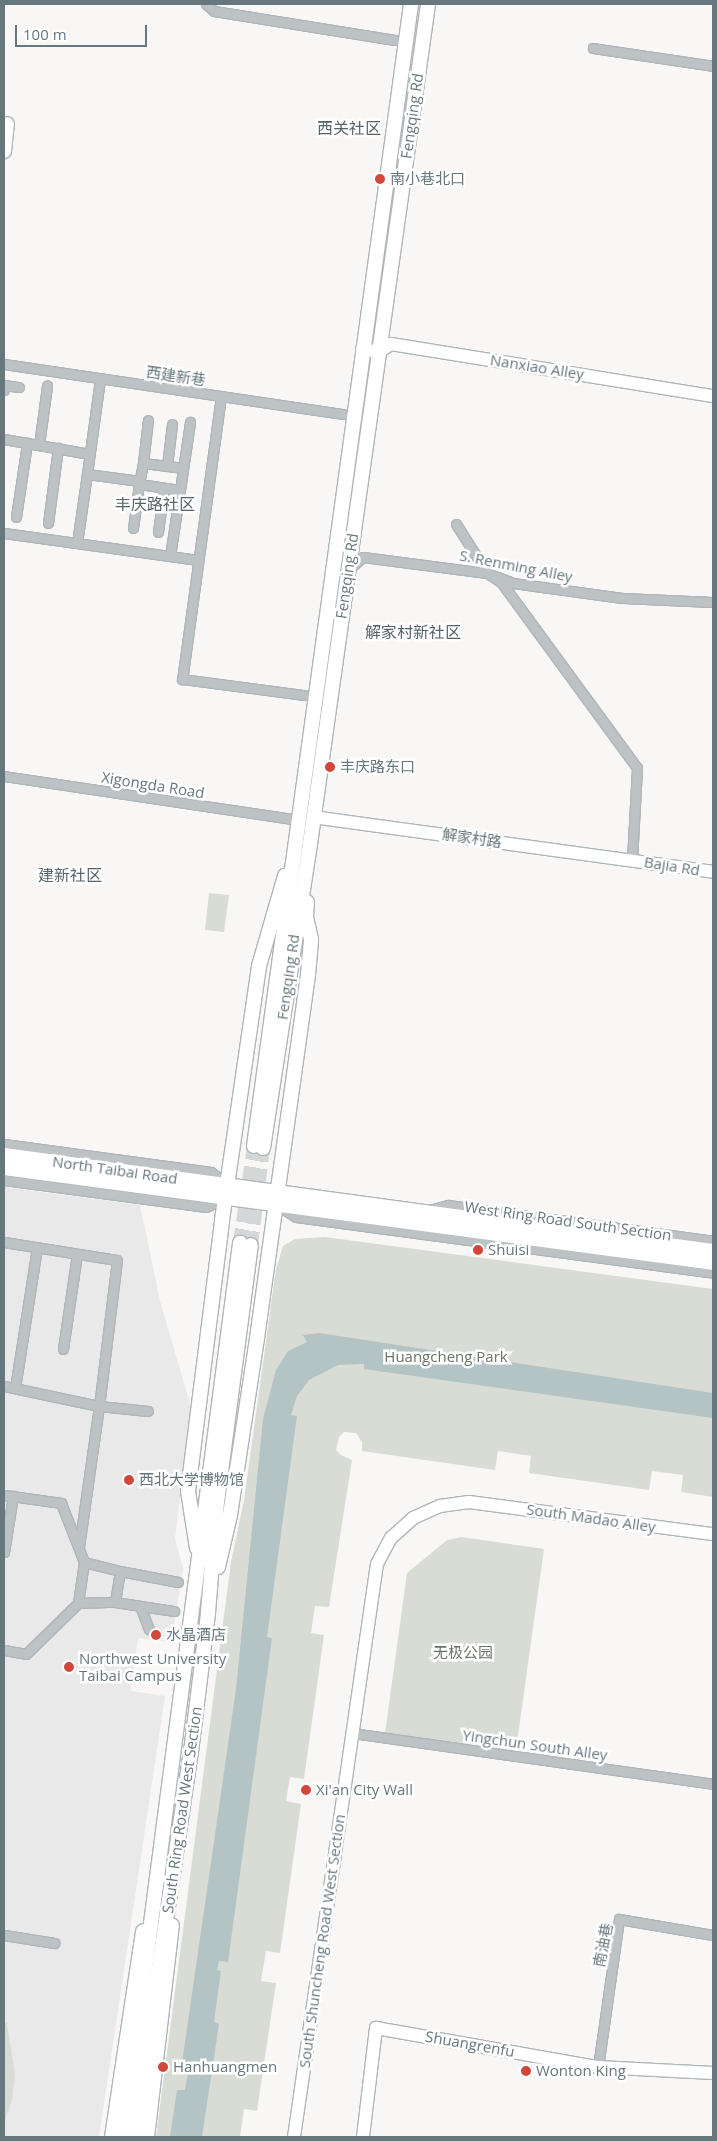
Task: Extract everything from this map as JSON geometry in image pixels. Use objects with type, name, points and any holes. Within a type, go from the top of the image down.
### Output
[{"type":"main road","name":"Fengqing Rd","points":[[411,4],[297,825],[288,913],[258,1147],[310,844],[428,4]]},
{"type":"main road","points":[[4,151],[8,124]]},
{"type":"main road","points":[[200,1564],[188,1491],[226,1191],[259,966],[297,825]]},
{"type":"main road","points":[[210,1589],[230,1515],[277,1198],[312,939],[306,917],[310,844]]},
{"type":"main road","name":"North Taibai Road","points":[[4,1155],[226,1191]]},
{"type":"main road","name":"North Taibai Road","points":[[4,1168],[226,1191]]},
{"type":"main road","name":"West Ring Road South Section","points":[[226,1191],[465,1229],[713,1263]]},
{"type":"main road","name":"West Ring Road South Section","points":[[277,1198],[424,1212],[713,1251]]},
{"type":"main road","name":"South Ring Road West Section","points":[[123,2137],[160,1850],[245,1244],[217,1502],[210,1589],[170,1891],[134,2137]]},
{"type":"main road","name":"South Ring Road West Section","points":[[112,2137],[137,1956],[160,1850]]},
{"type":"main road","points":[[147,2137],[172,1944],[170,1891]]},
{"type":"street","points":[[206,4],[214,11],[396,40]]},
{"type":"street","points":[[593,48],[713,66]]},
{"type":"street","name":"Nanxiao Alley","points":[[362,350],[379,352],[391,344],[713,396]]},
{"type":"street","name":"西建新巷","points":[[4,364],[343,414]]},
{"type":"street","points":[[77,543],[100,378]]},
{"type":"street","points":[[4,390],[4,385],[19,387]]},
{"type":"street","points":[[39,445],[46,386]]},
{"type":"street","points":[[221,396],[182,679],[304,695]]},
{"type":"street","points":[[133,528],[148,420]]},
{"type":"street","points":[[170,556],[190,422]]},
{"type":"street","points":[[167,466],[172,424]]},
{"type":"street","points":[[4,439],[90,454]]},
{"type":"street","points":[[16,517],[27,443]]},
{"type":"street","points":[[48,523],[58,448]]},
{"type":"street","points":[[143,463],[183,468]]},
{"type":"street","points":[[87,474],[180,490]]},
{"type":"street","points":[[158,532],[164,488]]},
{"type":"street","points":[[456,524],[487,573],[501,582],[636,768],[632,860]]},
{"type":"street","points":[[4,533],[198,560]]},
{"type":"street","name":"S. Renming Alley","points":[[348,568],[363,557],[487,573],[513,583],[622,598],[713,602]]},
{"type":"street","name":"Xigongda Road","points":[[4,776],[297,825]]},
{"type":"street","name":"解家村路","points":[[313,817],[632,860]]},
{"type":"street","name":"Bajia Rd","points":[[632,860],[713,872]]},
{"type":"street","points":[[4,1144],[211,1172],[226,1191],[206,1207],[4,1180]]},
{"type":"street","name":"West Ring Road South Section","points":[[277,1198],[296,1217],[713,1273]]},
{"type":"street","name":"West Ring Road South Section","points":[[424,1212],[448,1205],[713,1241]]},
{"type":"street","points":[[440,1236],[465,1229]]},
{"type":"street","points":[[4,1242],[116,1260],[99,1406],[79,1547]]},
{"type":"street","points":[[15,1388],[37,1248]]},
{"type":"street","points":[[63,1349],[77,1254]]},
{"type":"street","points":[[4,1386],[99,1406],[148,1411]]},
{"type":"street","points":[[4,1552],[8,1496],[61,1503],[84,1562],[78,1603],[26,1654],[4,1651]]},
{"type":"street","name":"South Madao Alley","points":[[469,1502],[713,1534]]},
{"type":"street","name":"South Shuncheng Road West Section","points":[[294,2137],[377,1564],[392,1538],[413,1518],[440,1506],[469,1502]]},
{"type":"street","points":[[84,1562],[178,1582]]},
{"type":"street","points":[[116,1602],[120,1571]]},
{"type":"street","points":[[78,1603],[116,1602],[174,1611]]},
{"type":"street","points":[[140,1606],[149,1629]]},
{"type":"street","name":"Yingchun South Alley","points":[[352,1733],[713,1784]]},
{"type":"street","name":"南油巷","points":[[598,2067],[619,1919],[713,1935]]},
{"type":"street","points":[[4,1935],[54,1943]]},
{"type":"street","name":"Shuangrenfu","points":[[363,2137],[376,2028],[598,2067],[713,2074]]},
{"type":"shaded area","name":"Northwest University Taibai Campus","points":[[4,1187],[140,1205],[160,1301],[191,1407],[175,1538],[183,1569],[171,1642],[138,1638],[131,1691],[165,1696],[99,2137],[4,2137]]},
{"type":"shaded area","points":[[319,1333],[713,1393],[713,1418],[364,1369],[364,1364],[338,1365],[309,1380],[297,1396],[291,1415],[297,1416],[267,1637],[272,1638],[228,1962],[219,1961],[217,1970],[221,1971],[214,2022],[219,2024],[202,2137],[170,2137],[177,2090],[185,2090],[188,2072],[181,2070],[236,1689],[263,1419],[276,1370],[288,1351],[307,1342],[303,1335]]},
{"type":"green space","points":[[209,893],[229,895],[224,932],[205,930]]},
{"type":"green space","name":"Huangcheng Park","points":[[325,1237],[713,1289],[713,1497],[681,1492],[683,1475],[652,1471],[649,1490],[529,1473],[531,1456],[498,1451],[495,1470],[362,1451],[362,1442],[356,1433],[344,1432],[339,1437],[336,1450],[341,1455],[352,1460],[329,1607],[315,1606],[311,1633],[324,1635],[304,1779],[290,1777],[286,1801],[301,1804],[280,1953],[266,1951],[261,1981],[276,1983],[257,2111],[244,2109],[240,2137],[156,2137],[231,1562],[244,1500],[276,1269],[283,1246],[295,1239]]},
{"type":"green space","name":"无极公园","points":[[462,1537],[544,1549],[516,1750],[385,1733],[407,1573],[447,1540]]},
{"type":"green space","points":[[4,2023],[7,2023],[15,2074],[12,2100],[4,2123]]},
{"type":"tunnel","points":[[240,1243],[254,1146]]},
{"type":"tunnel","points":[[251,1245],[263,1148]]},
{"type":"place","name":"南小巷北口","points":[[380,179]]},
{"type":"place","name":"丰庆路东口","points":[[330,767]]},
{"type":"place","name":"Shuisi","points":[[478,1250]]},
{"type":"place","name":"西北大学博物馆","points":[[129,1480]]},
{"type":"place","name":"水晶酒店","points":[[156,1635]]},
{"type":"place","name":"Northwest University Taibai Campus","points":[[69,1667]]},
{"type":"place","name":"Xi'an City Wall","points":[[306,1790]]},
{"type":"place","name":"Hanhuangmen","points":[[163,2067]]},
{"type":"place","name":"Wonton King","points":[[526,2071]]},
{"type":"district","name":"西关社区","points":[[349,128]]},
{"type":"district","name":"丰庆路社区","points":[[155,504]]},
{"type":"district","name":"解家村新社区","points":[[413,632]]},
{"type":"district","name":"建新社区","points":[[70,875]]}]
